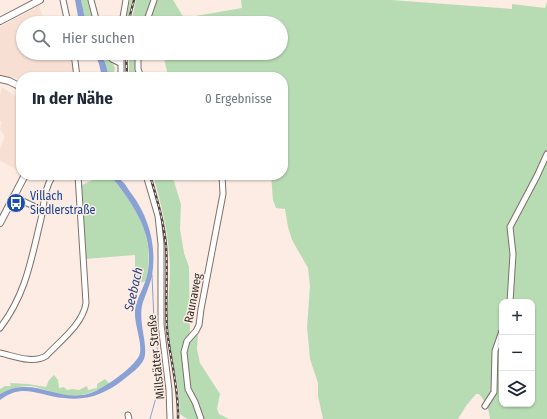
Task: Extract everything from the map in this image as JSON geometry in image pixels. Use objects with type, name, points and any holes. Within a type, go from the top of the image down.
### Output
[{"type":"main road","points":[[0,21],[40,0]]},
{"type":"main road","points":[[0,16],[15,13]]},
{"type":"main road","points":[[0,79],[16,84]]},
{"type":"main road","points":[[0,223],[2,215],[22,180]]},
{"type":"street","points":[[63,0],[66,16]]},
{"type":"street","points":[[91,0],[95,16]]},
{"type":"street","points":[[123,16],[126,0]]},
{"type":"street","points":[[148,16],[154,0]]},
{"type":"street","points":[[75,60],[76,72]]},
{"type":"street","points":[[115,60],[120,63]]},
{"type":"street","points":[[120,60],[121,72]]},
{"type":"street","points":[[138,60],[139,72]]},
{"type":"street","points":[[510,299],[513,254],[510,227],[547,154]]},
{"type":"street","points":[[0,328],[16,303],[28,276],[46,187],[50,180]]},
{"type":"street","points":[[0,353],[30,359],[42,358],[46,356],[77,324],[85,312],[86,302],[78,180]]},
{"type":"street","name":"Millstätter Straße","points":[[147,180],[158,216],[161,236],[161,324],[170,390],[170,419]]},
{"type":"street","name":"Raunaweg","points":[[201,419],[195,402],[188,389],[184,352],[187,341],[199,325],[223,194],[222,180]]},
{"type":"street","points":[[14,196],[42,210]]},
{"type":"street","points":[[485,406],[494,392],[495,351],[501,335]]},
{"type":"shaded area","points":[[39,6],[42,15],[44,16],[20,16]]},
{"type":"shaded area","points":[[16,18],[16,60],[72,60],[74,72],[16,72],[16,78],[0,75],[0,27]]},
{"type":"shaded area","points":[[2,87],[16,97],[16,169],[0,160],[0,149],[5,136],[0,130],[2,122],[0,121],[0,95]]},
{"type":"green space","points":[[81,0],[90,0],[93,16],[84,16]]},
{"type":"green space","points":[[130,0],[132,0],[129,16],[126,16]]},
{"type":"green space","points":[[136,0],[173,0],[183,16],[150,16],[148,14],[147,16],[133,16]]},
{"type":"green space","points":[[241,0],[391,0],[512,9],[512,4],[545,8],[547,2],[547,419],[490,419],[485,403],[479,394],[476,394],[458,419],[323,419],[318,396],[318,383],[310,359],[307,327],[310,286],[308,268],[292,240],[285,209],[276,208],[273,200],[271,180],[288,180],[288,72],[167,72],[164,60],[288,60],[288,16],[196,16],[242,8]]},
{"type":"green space","points":[[104,60],[111,60],[115,68],[114,72],[108,72]]},
{"type":"green space","points":[[129,60],[138,60],[139,72],[129,72]]},
{"type":"green space","points":[[93,180],[114,180],[128,199],[136,211],[146,236],[148,265],[146,281],[140,283],[135,281],[135,255],[85,259],[80,186]]},
{"type":"green space","points":[[154,180],[174,180],[181,204],[180,229],[184,253],[189,267],[190,332],[183,347],[186,380],[200,419],[187,419],[180,414],[168,326],[170,268],[167,233]]},
{"type":"green space","points":[[198,333],[197,349],[200,363],[220,394],[217,409],[219,414],[229,419],[203,419],[196,398],[190,387],[186,351],[190,340]]},
{"type":"green space","points":[[54,375],[58,380],[59,388],[64,387],[67,390],[79,390],[87,386],[88,390],[97,388],[97,384],[105,379],[109,383],[98,390],[72,396],[30,386],[14,388],[0,394],[0,389],[5,386],[11,386],[10,383],[46,387],[49,380]]},
{"type":"water","points":[[75,0],[81,0],[84,16],[78,16]]},
{"type":"water","points":[[98,60],[104,60],[108,72],[101,72]]},
{"type":"water","name":"Seebach","points":[[114,180],[121,180],[124,183],[137,202],[147,222],[152,243],[152,276],[143,302],[141,317],[145,347],[144,359],[137,368],[116,385],[102,393],[88,397],[72,399],[24,391],[8,395],[0,400],[0,394],[12,389],[24,387],[67,395],[91,393],[119,376],[138,358],[140,348],[135,311],[147,276],[149,261],[146,234],[135,209]]},
{"type":"waterway","points":[[150,419],[160,383],[154,321],[152,275]]},
{"type":"railway","points":[[130,16],[134,0]]},
{"type":"railway","points":[[126,60],[127,72]]},
{"type":"railway","points":[[151,180],[164,228],[167,256],[167,329],[176,385],[178,419]]},
{"type":"place","name":"Villach Siedlerstraße","points":[[16,203]]}]
